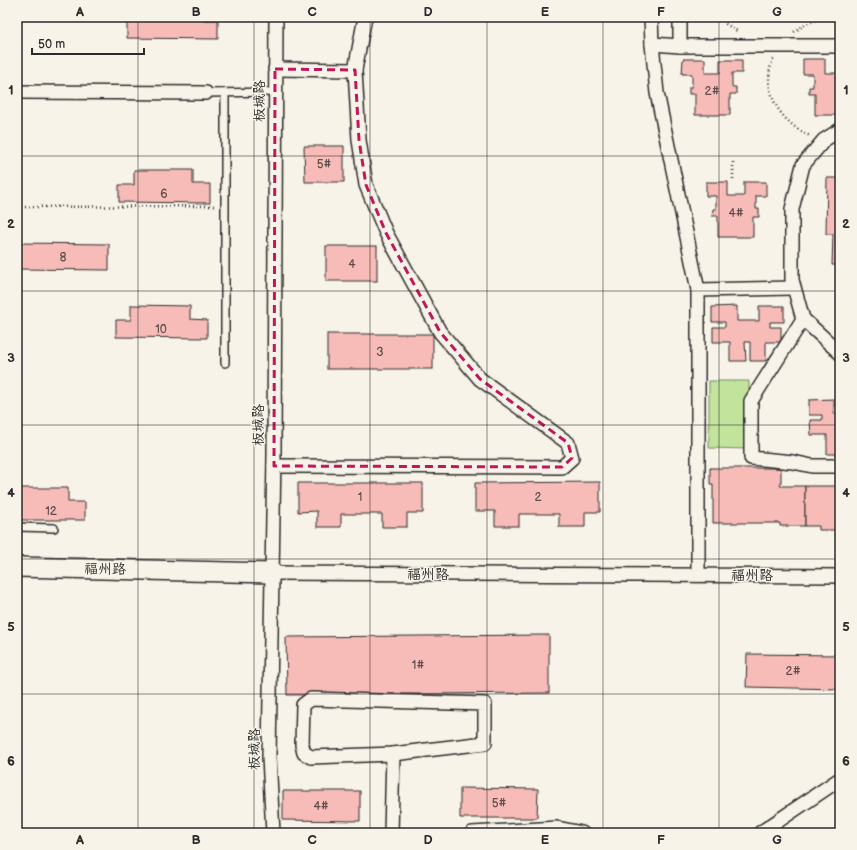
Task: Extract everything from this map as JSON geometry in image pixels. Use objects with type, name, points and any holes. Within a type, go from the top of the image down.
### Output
[{"type":"street","name":"板城路","points":[[273,833],[269,757],[274,466],[276,17]]},
{"type":"street","points":[[274,466],[562,467],[572,458],[568,443],[480,379],[440,332],[386,233],[366,185],[359,140],[356,70],[365,17]]},
{"type":"street","points":[[651,17],[657,93],[698,290],[698,575]]},
{"type":"street","points":[[680,17],[680,46]]},
{"type":"street","points":[[652,44],[680,46],[840,46]]},
{"type":"street","points":[[275,69],[356,70]]},
{"type":"street","points":[[17,92],[206,93]]},
{"type":"street","points":[[840,130],[824,140],[803,165],[792,209],[792,280],[803,320],[840,353]]},
{"type":"street","points":[[698,290],[793,288]]},
{"type":"street","points":[[803,320],[751,401],[751,458],[793,462],[812,466],[840,466]]},
{"type":"street","name":"福州路","points":[[17,566],[272,573],[840,576]]},
{"type":"street","points":[[311,699],[486,704],[485,743],[393,754],[311,757],[304,753],[302,744],[303,705],[311,699]]},
{"type":"street","points":[[391,833],[393,754]]},
{"type":"street","points":[[760,833],[840,779]]},
{"type":"street","points":[[472,833],[557,828],[582,833]]},
{"type":"lane","points":[[206,93],[275,92]]},
{"type":"lane","points":[[225,93],[225,363]]},
{"type":"lane","points":[[17,527],[54,528]]},
{"type":"path","points":[[824,17],[806,24],[779,46],[772,62],[769,83],[773,100],[778,110],[794,128],[824,140]]},
{"type":"path","points":[[733,162],[733,182]]},
{"type":"path","points":[[17,207],[226,206]]},
{"type":"highlighted area","points":[[275,69],[355,70],[359,140],[366,185],[386,233],[440,332],[480,379],[568,443],[572,458],[562,467],[274,466]]},
{"type":"green space","points":[[709,381],[749,381],[748,449],[709,448]]},
{"type":"building","points":[[142,17],[201,17],[201,20],[218,20],[218,39],[127,38],[127,21],[142,21]]},
{"type":"building","points":[[683,59],[705,59],[705,73],[720,73],[720,60],[742,60],[742,73],[732,73],[732,87],[736,87],[736,94],[730,94],[730,115],[695,115],[695,94],[689,94],[689,87],[692,87],[692,74],[682,74]]},
{"type":"building","points":[[803,59],[825,59],[825,73],[840,73],[840,115],[815,115],[815,94],[809,94],[809,87],[813,87],[813,74],[803,74]]},
{"type":"building","points":[[304,146],[344,146],[344,182],[305,182]]},
{"type":"building","points":[[134,170],[193,170],[193,184],[210,184],[210,203],[119,202],[119,185],[134,185]]},
{"type":"building","points":[[827,178],[840,178],[840,265],[832,265],[833,234],[826,234]]},
{"type":"building","points":[[706,182],[728,182],[728,196],[744,196],[744,182],[766,182],[766,196],[756,196],[756,209],[759,209],[759,217],[753,217],[753,237],[718,237],[718,216],[712,216],[713,209],[716,209],[716,196],[706,196]]},
{"type":"building","points":[[17,243],[109,244],[109,270],[17,269]]},
{"type":"building","points":[[326,246],[377,246],[377,281],[326,281]]},
{"type":"building","points":[[131,305],[190,306],[190,319],[207,320],[207,338],[116,337],[116,320],[131,320]]},
{"type":"building","points":[[737,306],[737,321],[759,321],[759,306],[784,306],[784,322],[770,322],[770,327],[781,327],[781,342],[766,342],[766,361],[750,361],[750,342],[745,342],[746,361],[730,361],[730,342],[713,342],[713,327],[725,327],[725,322],[712,322],[712,307]]},
{"type":"building","points":[[327,334],[433,334],[433,369],[327,369]]},
{"type":"building","points":[[834,399],[834,414],[840,414],[840,454],[827,454],[827,435],[811,435],[810,420],[822,420],[822,415],[809,415],[809,400]]},
{"type":"building","points":[[710,468],[781,468],[780,486],[805,486],[805,526],[780,526],[780,523],[713,523],[713,484],[710,484]]},
{"type":"building","points":[[600,482],[600,512],[585,512],[585,527],[559,527],[559,514],[519,514],[519,526],[495,526],[495,511],[475,511],[475,483]]},
{"type":"building","points":[[298,483],[423,483],[423,513],[407,513],[407,527],[382,527],[382,514],[341,514],[341,527],[317,527],[317,511],[298,512]]},
{"type":"building","points":[[805,486],[840,486],[840,530],[819,530],[819,526],[805,526]]},
{"type":"building","points":[[17,488],[68,488],[68,502],[85,502],[85,520],[17,520]]},
{"type":"building","points":[[549,635],[549,693],[287,695],[286,637]]},
{"type":"building","points":[[747,654],[840,655],[840,689],[746,687]]},
{"type":"building","points":[[460,788],[538,789],[537,818],[460,818]]},
{"type":"building","points":[[283,791],[360,791],[360,821],[283,820]]}]
